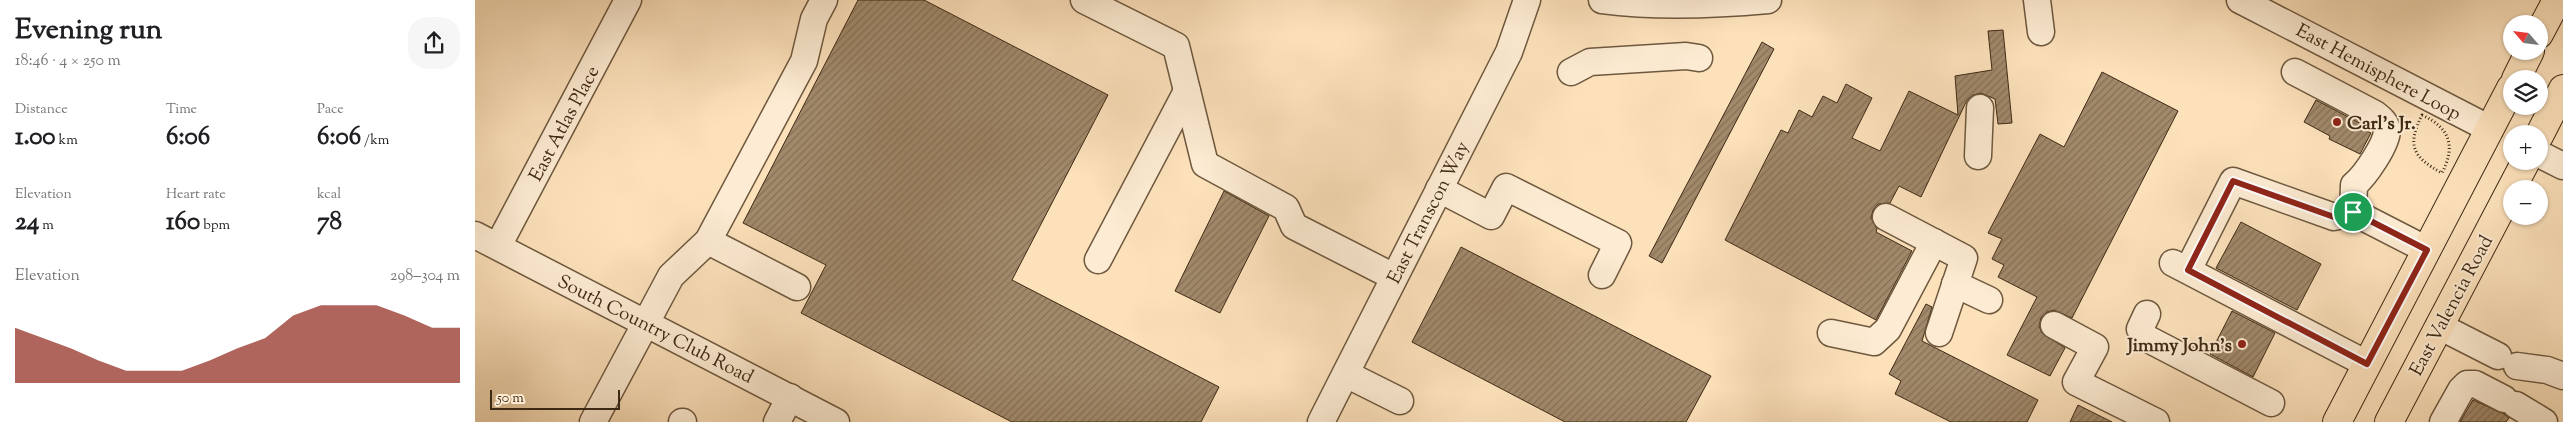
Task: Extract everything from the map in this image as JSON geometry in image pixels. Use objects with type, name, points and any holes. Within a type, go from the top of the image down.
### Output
[{"type":"main road","points":[[2548,17],[2557,0]]},
{"type":"main road","points":[[2545,125],[2563,89]]},
{"type":"main road","points":[[2337,422],[2427,250],[2501,134],[2505,115]]},
{"type":"main road","name":"East Valencia Road","points":[[2389,422],[2520,170]]},
{"type":"street","name":"East Atlas Place","points":[[498,246],[629,0]]},
{"type":"street","points":[[593,422],[671,276],[708,241],[804,61],[815,19],[824,0]]},
{"type":"street","points":[[1083,0],[1176,46],[1205,164],[1286,208],[1294,226],[1395,277]]},
{"type":"street","name":"East Transcon Way","points":[[1321,422],[1509,52],[1527,0]]},
{"type":"street","points":[[1602,0],[1730,3],[1768,0]]},
{"type":"street","points":[[2037,0],[2041,32]]},
{"type":"street","name":"East Hemisphere Loop","points":[[2249,2],[2501,134]]},
{"type":"street","points":[[1571,72],[1590,62],[1686,56],[1699,58]]},
{"type":"street","points":[[2295,72],[2375,114],[2385,124],[2387,131],[2383,142],[2365,176],[2354,185],[2353,212]]},
{"type":"street","points":[[1098,260],[1187,91]]},
{"type":"street","points":[[1978,156],[1980,108]]},
{"type":"street","points":[[2548,158],[2563,166]]},
{"type":"street","points":[[2367,364],[2180,267],[2233,181],[2334,217],[2353,212],[2427,250]]},
{"type":"street","points":[[1439,189],[1491,216],[1506,187],[1618,243],[1602,275]]},
{"type":"street","points":[[1886,217],[1964,258],[1939,333]]},
{"type":"street","name":"South Country Club Road","points":[[475,234],[836,422]]},
{"type":"street","points":[[708,241],[797,287]]},
{"type":"street","points":[[1831,333],[1874,342],[1888,329],[1934,242]]},
{"type":"street","points":[[1955,284],[1989,300]]},
{"type":"street","points":[[2147,314],[2140,329],[2146,338],[2271,403]]},
{"type":"street","points":[[2054,325],[2095,346],[2076,382],[2156,422]]},
{"type":"street","points":[[2439,326],[2508,361],[2547,370],[2563,376]]},
{"type":"street","points":[[1346,374],[1400,401]]},
{"type":"street","points":[[2443,422],[2461,390],[2467,384],[2475,384],[2545,422]]},
{"type":"street","points":[[777,422],[790,398]]},
{"type":"path","points":[[2422,114],[2433,120],[2442,129],[2448,139],[2450,156],[2442,173],[2424,163],[2417,155],[2414,144],[2414,131],[2422,114]]},
{"type":"building","points":[[858,0],[924,0],[1108,95],[1012,280],[1219,387],[1201,422],[1012,422],[801,313],[826,265],[743,223]]},
{"type":"building","points":[[2003,30],[2012,123],[1998,124],[1995,99],[1981,93],[1973,95],[1967,100],[1921,197],[1899,186],[1890,203],[1878,204],[1873,210],[1871,218],[1877,229],[1876,232],[1912,251],[1876,320],[1725,240],[1781,130],[1788,133],[1799,110],[1812,117],[1823,96],[1837,103],[1846,84],[1872,98],[1852,138],[1880,151],[1909,91],[1958,115],[1955,76],[1992,70],[1988,31]]},
{"type":"building","points":[[1762,42],[1774,49],[1662,263],[1649,256]]},
{"type":"building","points":[[2102,72],[2178,111],[2072,318],[2054,310],[2047,312],[2041,318],[2039,326],[2042,333],[2065,348],[2050,376],[2007,355],[2037,297],[1998,277],[2004,265],[1992,259],[2002,239],[1988,233],[2040,134],[2064,147]]},
{"type":"building","name":"Carl's Jr.","points":[[2316,100],[2369,128],[2367,131],[2371,133],[2360,154],[2329,139],[2330,136],[2304,122]]},
{"type":"building","points":[[1224,191],[1269,216],[1220,313],[1175,291]]},
{"type":"building","points":[[2241,222],[2321,264],[2297,310],[2216,268]]},
{"type":"building","points":[[1461,247],[1711,376],[1686,422],[1565,422],[1412,342]]},
{"type":"building","points":[[1926,304],[1932,307],[1922,341],[2038,400],[2027,422],[1951,422],[1895,394],[1901,381],[1889,374]]},
{"type":"building","name":"Jimmy John's","points":[[2232,311],[2275,333],[2253,377],[2210,354]]},
{"type":"building","points":[[2473,400],[2509,418],[2506,422],[2460,422]]},
{"type":"building","points":[[2078,405],[2112,422],[2070,422]]},
{"type":"place","name":"Carl's Jr.","points":[[2337,122]]},
{"type":"place","name":"Jimmy John's","points":[[2242,344]]},
{"type":"route","points":[[2233,181],[2334,217],[2353,212],[2427,250],[2367,364],[2188,270],[2233,181]]}]
